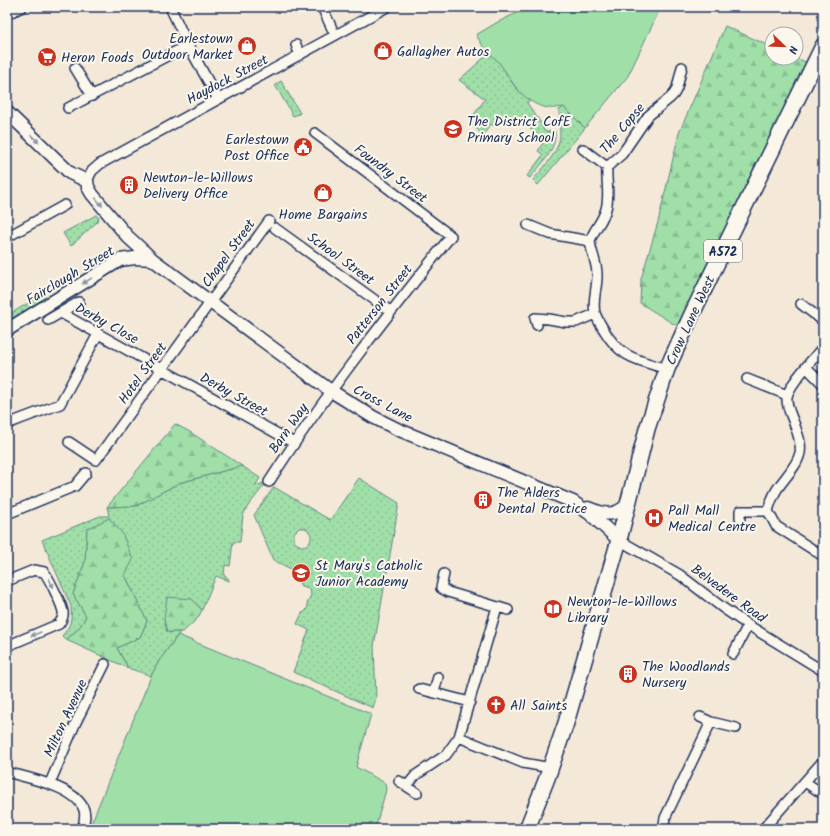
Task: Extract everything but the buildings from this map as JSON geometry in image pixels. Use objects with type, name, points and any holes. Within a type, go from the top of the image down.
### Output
[{"type":"main road","name":"Crow Lane West","points":[[619,540],[647,429],[667,369],[692,314],[823,46]]},
{"type":"main road","name":"A572","points":[[527,829],[551,768],[566,723],[619,540]]},
{"type":"street","points":[[8,12],[22,7]]},
{"type":"street","points":[[170,7],[193,48],[218,99]]},
{"type":"street","points":[[322,7],[335,35]]},
{"type":"street","name":"Haydock Street","points":[[87,181],[92,170],[100,164],[387,7]]},
{"type":"street","points":[[296,45],[300,55]]},
{"type":"street","points":[[68,108],[193,48]]},
{"type":"street","name":"The Copse","points":[[590,240],[602,221],[607,206],[609,188],[606,175],[607,167],[622,154],[648,116],[674,94],[683,65]]},
{"type":"street","points":[[75,68],[92,96]]},
{"type":"street","points":[[243,75],[247,84]]},
{"type":"street","points":[[7,112],[70,173],[87,181]]},
{"type":"street","name":"Foundry Street","points":[[315,133],[451,236]]},
{"type":"street","name":"The Copse","points":[[583,149],[607,167]]},
{"type":"street","name":"Cross Lane","points":[[87,181],[88,187],[92,194],[121,228],[152,259],[331,392],[373,417],[397,429],[573,502],[589,513],[619,540]]},
{"type":"street","points":[[7,237],[65,205]]},
{"type":"street","name":"Chapel Street","points":[[210,302],[269,221]]},
{"type":"street","points":[[528,225],[550,234],[590,240],[597,277],[594,304],[596,314],[610,340],[619,350],[631,357],[667,369]]},
{"type":"street","points":[[120,260],[125,255],[128,243],[121,228]]},
{"type":"street","name":"School Street","points":[[275,228],[390,311]]},
{"type":"street","name":"Patterson Street","points":[[331,392],[336,383],[390,311],[451,236]]},
{"type":"street","name":"Fairclough Street","points":[[7,330],[120,260],[135,258],[152,259]]},
{"type":"street","name":"Derby Close","points":[[48,320],[79,302]]},
{"type":"street","name":"Hotel Street","points":[[7,514],[75,486],[210,302]]},
{"type":"street","points":[[801,304],[823,321]]},
{"type":"street","name":"Derby Close","points":[[61,313],[161,369]]},
{"type":"street","points":[[534,319],[576,322],[596,314]]},
{"type":"street","points":[[7,424],[60,404],[98,334]]},
{"type":"street","points":[[823,347],[806,367],[787,395],[787,404],[800,445],[800,453],[794,466],[775,492],[768,511],[776,526],[823,556]]},
{"type":"street","points":[[806,367],[823,384]]},
{"type":"street","name":"Derby Street","points":[[161,369],[294,444]]},
{"type":"street","points":[[747,379],[787,395]]},
{"type":"street","name":"Barn Way","points":[[269,482],[331,392]]},
{"type":"street","points":[[69,442],[91,466]]},
{"type":"street","points":[[573,502],[605,514],[616,513],[628,504]]},
{"type":"street","points":[[739,502],[740,515],[768,511]]},
{"type":"street","name":"Belvedere Road","points":[[619,540],[680,575],[748,625],[823,670]]},
{"type":"street","points":[[7,581],[34,570],[44,572],[63,612],[63,618],[59,624],[7,646]]},
{"type":"street","points":[[444,574],[441,588],[448,592],[508,610]]},
{"type":"street","points":[[407,786],[416,775],[446,755],[459,737],[497,607]]},
{"type":"street","points":[[733,654],[748,625]]},
{"type":"street","name":"Milton Avenue","points":[[50,783],[76,722],[105,664]]},
{"type":"street","points":[[434,692],[438,677]]},
{"type":"street","points":[[419,689],[470,702]]},
{"type":"street","points":[[700,717],[711,722],[736,728]]},
{"type":"street","points":[[665,829],[665,818],[711,722]]},
{"type":"street","points":[[459,737],[518,761],[551,768]]},
{"type":"street","points":[[763,829],[823,761]]},
{"type":"street","points":[[7,772],[50,783],[72,795],[80,803],[84,811],[85,819],[82,829]]},
{"type":"street","points":[[398,781],[417,793]]},
{"type":"street","points":[[805,782],[823,794]]},
{"type":"green space","points":[[529,7],[661,7],[628,76],[585,128],[564,107],[551,108],[535,104],[523,95],[498,61],[488,54],[476,35],[496,23]]},
{"type":"green space","points":[[725,26],[764,43],[764,66],[804,66],[804,61],[808,63],[681,327],[640,303],[641,279],[658,222],[679,133]]},
{"type":"green space","points":[[488,54],[500,63],[516,88],[530,99],[527,103],[541,123],[544,131],[555,131],[555,138],[551,151],[530,178],[527,176],[543,155],[538,151],[543,143],[536,138],[538,135],[530,129],[537,121],[534,119],[528,127],[518,118],[504,120],[501,123],[499,122],[497,127],[491,124],[483,135],[469,122],[485,99],[459,80]]},
{"type":"green space","points":[[281,81],[300,113],[299,114],[293,116],[275,85]]},
{"type":"green space","points":[[564,107],[585,128],[538,185],[533,180],[557,148],[560,135],[559,110]]},
{"type":"green space","points":[[96,215],[99,218],[97,222],[71,246],[63,233]]},
{"type":"green space","points":[[43,294],[49,299],[7,324],[7,316]]},
{"type":"green space","points":[[175,424],[242,466],[179,483],[136,506],[107,507]]},
{"type":"green space","points":[[242,466],[260,478],[255,486],[267,482],[248,506],[243,515],[240,542],[233,542],[230,566],[225,565],[224,576],[228,578],[229,581],[216,576],[202,610],[192,599],[167,632],[180,632],[159,661],[151,676],[128,668],[117,648],[140,637],[147,621],[125,575],[87,529],[85,562],[73,594],[86,616],[75,632],[66,640],[62,636],[70,622],[71,606],[42,540],[100,516],[109,516],[107,507],[136,506],[179,483]]},
{"type":"green space","points":[[359,478],[399,503],[374,646],[376,698],[373,708],[293,672],[309,630],[297,624],[302,613],[305,612],[308,607],[307,604],[311,595],[310,589],[300,585],[299,579],[290,576],[293,570],[273,560],[254,515],[274,487],[330,520]],"holes":[[[299,528],[305,528],[310,533],[311,539],[308,544],[301,546],[294,542],[294,533]]]},
{"type":"green space","points":[[109,518],[122,533],[133,560],[125,575],[147,621],[140,637],[117,648],[128,668],[66,640],[80,626],[86,616],[73,594],[85,562],[87,529]]},
{"type":"green space","points":[[167,597],[192,599],[202,610],[198,618],[183,632],[167,632],[164,619]]},
{"type":"green space","points":[[178,635],[371,714],[356,767],[385,783],[386,790],[375,829],[89,829],[151,676],[159,661]]},
{"type":"place","name":"Earlestown Outdoor Market","points":[[247,46]]},
{"type":"place","name":"Gallagher Autos","points":[[383,51]]},
{"type":"place","name":"Heron Foods","points":[[47,57]]},
{"type":"place","name":"The District CofE Primary School","points":[[453,129]]},
{"type":"place","name":"Earlestown Post Office","points":[[303,147]]},
{"type":"place","name":"Newton-le-Willows Delivery Office","points":[[129,185]]},
{"type":"place","name":"Home Bargains","points":[[323,193]]},
{"type":"place","name":"The Alders Dental Practice","points":[[483,500]]},
{"type":"place","name":"Pall Mall Medical Centre","points":[[654,518]]},
{"type":"place","name":"St Mary's Catholic Junior Academy","points":[[301,573]]},
{"type":"place","name":"Newton-le-Willows Library","points":[[553,609]]},
{"type":"place","name":"The Woodlands Nursery","points":[[628,674]]},
{"type":"place","name":"All Saints","points":[[496,705]]}]
